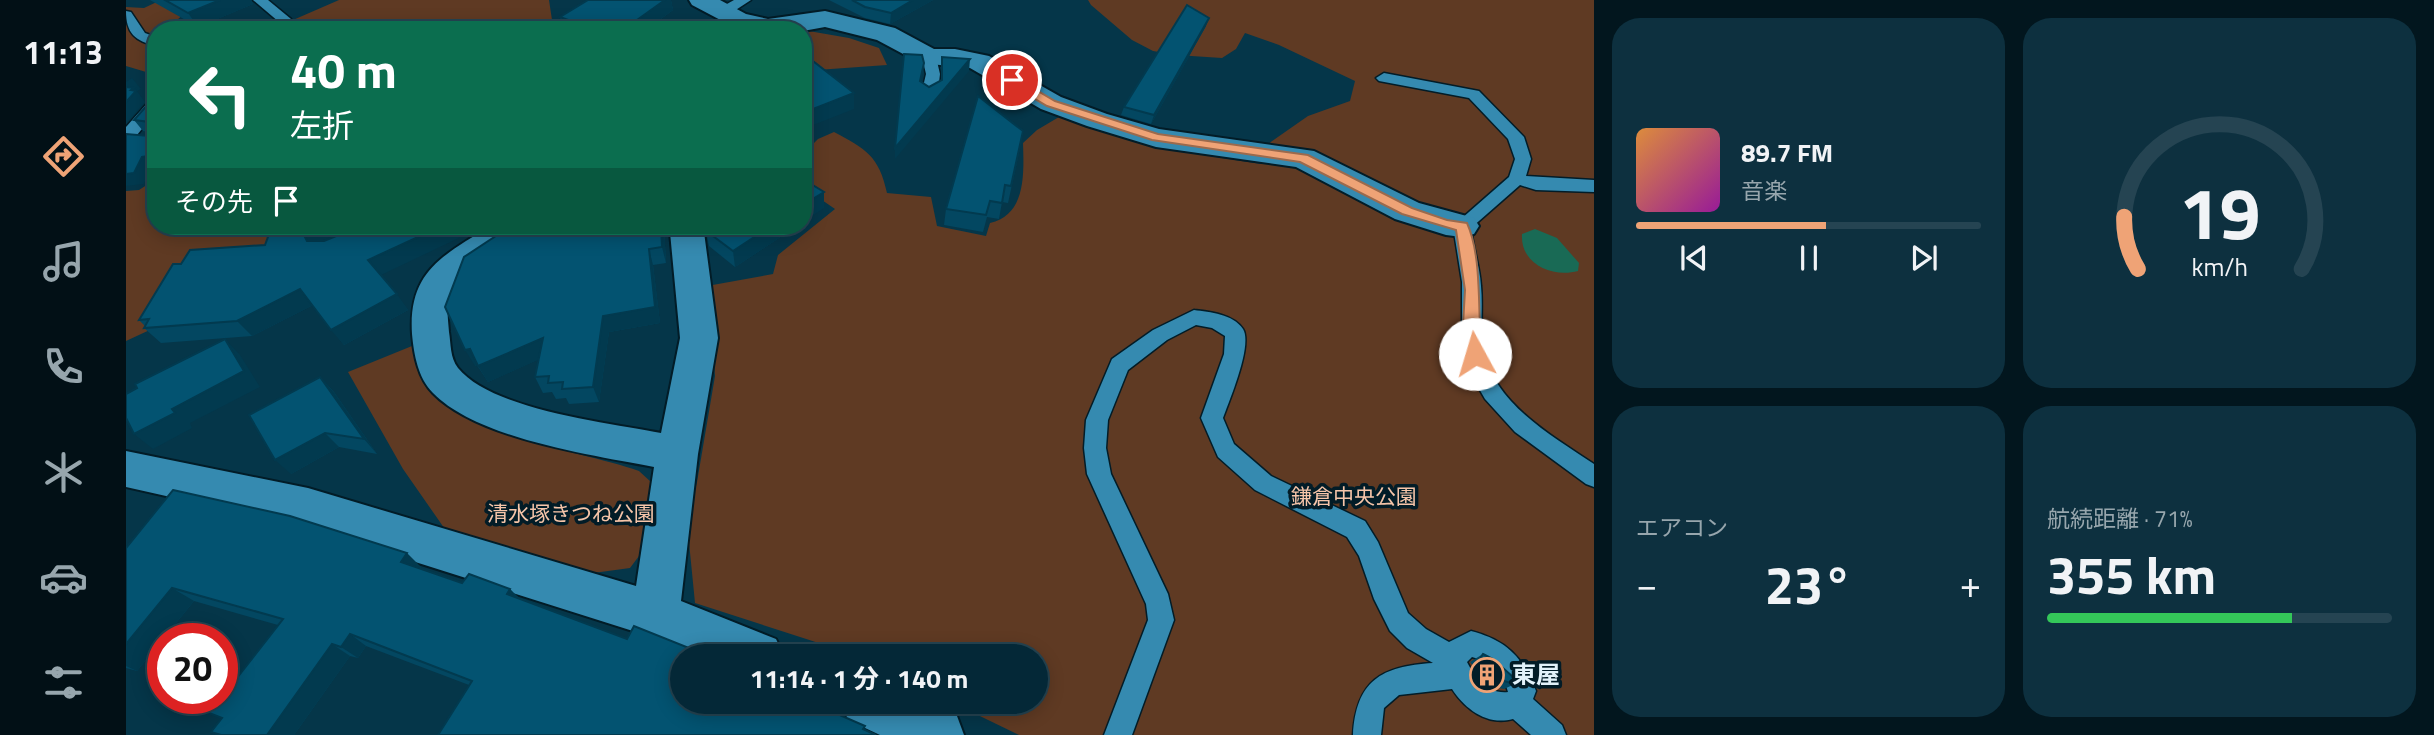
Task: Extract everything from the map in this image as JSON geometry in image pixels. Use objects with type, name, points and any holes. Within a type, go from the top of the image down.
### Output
[{"type":"street","points":[[722,4],[737,19],[744,21]]},
{"type":"street","points":[[808,21],[838,20],[886,34],[929,57],[955,57],[979,62],[1051,103],[1156,138],[1303,158],[1407,211],[1446,224],[1462,226]]},
{"type":"street","points":[[499,235],[460,261],[437,285],[428,307],[433,360],[448,383],[487,408],[542,425],[677,454]]},
{"type":"street","points":[[655,615],[677,454],[699,338],[687,235]]},
{"type":"street","points":[[126,469],[171,496],[308,508],[655,615],[729,644]]},
{"type":"street","points":[[892,714],[938,735]]},
{"type":"lane","points":[[260,0],[284,19]]},
{"type":"lane","points":[[126,15],[140,36],[147,38]]},
{"type":"lane","points":[[929,57],[933,74],[930,91]]},
{"type":"lane","points":[[1384,78],[1474,94],[1516,137],[1523,159],[1517,179],[1462,226],[1472,290],[1471,325],[1475,354],[1485,382],[1506,411],[1594,477]]},
{"type":"lane","points":[[126,137],[147,112]]},
{"type":"lane","points":[[126,137],[146,139]]},
{"type":"lane","points":[[1517,179],[1536,184],[1594,186]]},
{"type":"lane","points":[[1118,735],[1161,620],[1160,603],[1099,474],[1095,448],[1097,420],[1119,365],[1160,335],[1194,317],[1217,321],[1235,333],[1234,354],[1212,418],[1226,450],[1262,483],[1356,529],[1367,542],[1398,622],[1409,634],[1455,667],[1467,691],[1490,705],[1506,708],[1517,704],[1522,691],[1513,667],[1486,647],[1471,644],[1460,649],[1455,667]]},
{"type":"lane","points":[[1367,735],[1366,723],[1373,698],[1390,683],[1455,667]]},
{"type":"lane","points":[[1517,704],[1552,735]]},
{"type":"green space","points":[[161,0],[185,13],[177,20],[179,21],[147,21],[147,72],[126,66],[126,7],[144,8]]},
{"type":"green space","points":[[339,0],[549,0],[554,21],[291,21]]},
{"type":"green space","name":"鎌倉中央公園","points":[[1088,0],[1594,0],[1594,735],[1019,735],[976,714],[1048,714],[1048,644],[822,644],[695,603],[687,522],[697,482],[715,376],[713,348],[717,322],[707,286],[773,274],[778,255],[803,235],[812,235],[812,228],[835,209],[812,193],[812,145],[818,139],[834,132],[863,149],[880,170],[887,193],[931,197],[937,226],[986,236],[990,223],[1002,219],[1017,202],[1022,180],[1023,143],[1037,130],[1059,117],[1203,155],[1261,164],[1268,144],[1308,116],[1350,101],[1355,81],[1279,45],[1245,33],[1236,49],[1222,58],[1153,51],[1132,40]]},
{"type":"green space","points":[[812,32],[849,38],[879,48],[887,65],[812,70]]},
{"type":"green space","points":[[147,185],[147,235],[274,235],[268,244],[154,328],[126,341],[126,191],[139,190]]},
{"type":"green space","name":"清水塚きつね公園","points":[[412,346],[416,366],[424,384],[451,409],[474,422],[501,432],[639,471],[651,482],[654,492],[642,552],[630,568],[586,574],[449,535],[403,469],[348,372]]},
{"type":"shaded area","points":[[1535,229],[1557,238],[1579,263],[1578,271],[1568,273],[1548,270],[1532,261],[1526,253],[1522,234]]},
{"type":"building","points":[[165,0],[220,0],[188,13]]},
{"type":"building","points":[[588,0],[665,0],[636,21],[571,21],[560,17]]},
{"type":"building","points":[[852,0],[913,0],[891,13],[865,7]]},
{"type":"building","points":[[1187,5],[1209,18],[1154,115],[1124,107]]},
{"type":"building","points":[[904,54],[922,55],[924,63],[920,81],[929,87],[942,80],[942,57],[970,59],[895,148]]},
{"type":"building","points":[[812,60],[854,93],[812,109]]},
{"type":"building","points":[[126,87],[136,91],[126,102]]},
{"type":"building","points":[[978,96],[1023,131],[1011,186],[1005,185],[1002,203],[990,201],[986,215],[946,209]]},
{"type":"building","points":[[147,105],[147,122],[134,120]]},
{"type":"building","points":[[126,134],[147,136],[147,156],[142,157],[134,173],[126,174]]},
{"type":"building","points":[[812,185],[824,192],[812,199]]},
{"type":"building","points":[[269,235],[304,235],[307,241],[324,241],[339,235],[422,235],[368,260],[397,294],[331,330],[300,289],[237,321],[144,328],[149,319],[139,320],[173,264],[181,264],[190,250],[265,245]]},
{"type":"building","points":[[497,235],[661,235],[662,247],[649,249],[655,307],[603,316],[593,387],[562,389],[563,382],[548,383],[549,376],[535,377],[543,338],[478,366],[470,349],[465,350],[445,307],[464,257]]},
{"type":"building","points":[[712,235],[757,235],[733,251]]},
{"type":"building","points":[[225,339],[244,371],[172,409],[175,413],[134,434],[126,418],[126,394],[137,388],[135,384]]},
{"type":"building","points":[[320,377],[364,439],[325,433],[275,460],[249,415]]},
{"type":"building","points":[[173,490],[290,516],[407,553],[401,562],[462,583],[469,574],[510,589],[507,594],[627,639],[634,626],[679,644],[670,644],[670,714],[838,714],[865,726],[863,729],[876,735],[438,735],[472,681],[350,634],[341,647],[332,644],[267,735],[221,735],[211,732],[222,718],[212,714],[238,714],[238,677],[283,619],[172,588],[126,644],[126,548]]},
{"type":"building","points":[[1483,654],[1512,676],[1515,684],[1500,680],[1481,657]]},
{"type":"place","name":"東屋","points":[[1487,675]]},
{"type":"route","points":[[1012,80],[1051,103],[1156,138],[1303,158],[1407,211],[1446,224],[1462,226],[1472,290],[1471,325],[1475,354]]}]
